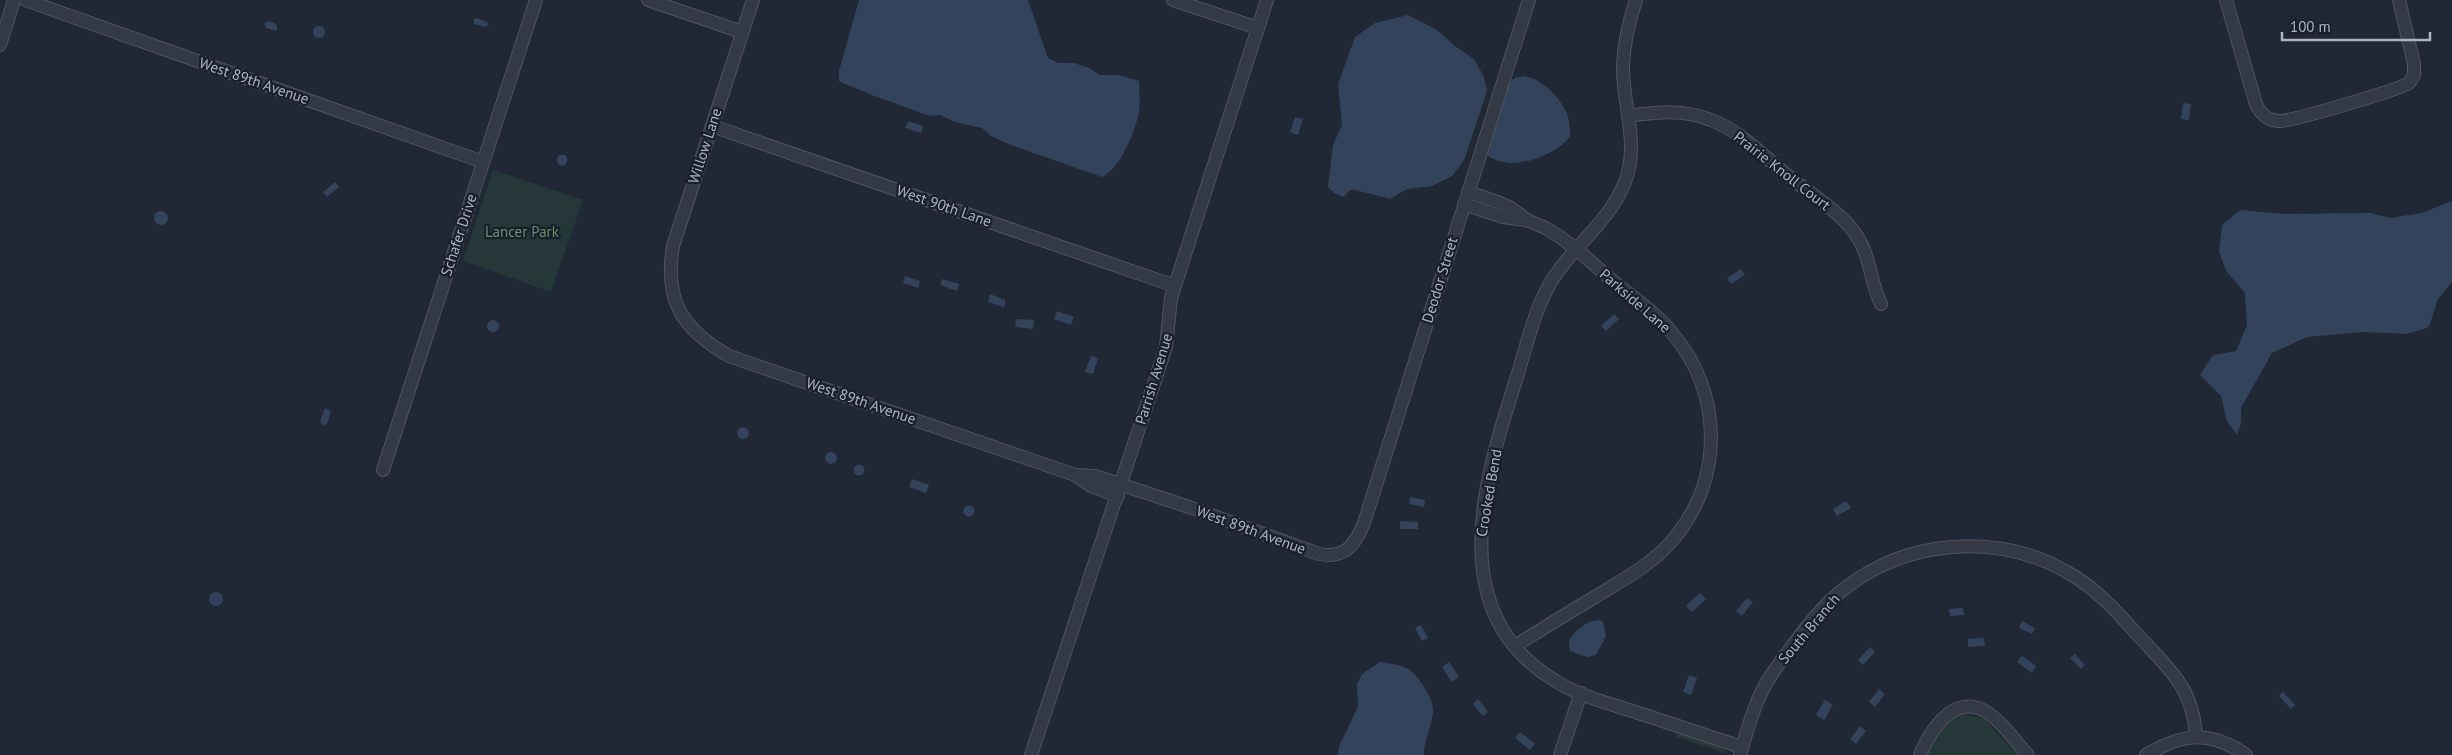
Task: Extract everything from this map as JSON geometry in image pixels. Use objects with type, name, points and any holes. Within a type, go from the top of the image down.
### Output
[{"type":"street","points":[[0,45],[14,0]]},
{"type":"street","name":"West 89th Avenue","points":[[24,0],[483,162]]},
{"type":"street","name":"Schafer Drive","points":[[383,470],[536,0]]},
{"type":"street","points":[[648,0],[742,32]]},
{"type":"street","name":"Willow Lane","points":[[672,293],[669,269],[673,246],[753,0]]},
{"type":"street","points":[[1174,0],[1258,28]]},
{"type":"street","name":"Parrish Avenue","points":[[1031,755],[1166,347],[1175,286],[1267,0]]},
{"type":"street","name":"Deodor Street","points":[[1342,554],[1356,541],[1364,523],[1529,0]]},
{"type":"street","name":"Crooked Bend","points":[[1636,0],[1625,41],[1623,61],[1631,154],[1625,182],[1613,204],[1551,282],[1540,306],[1503,421],[1484,510],[1480,550],[1484,583],[1494,612],[1515,646],[1544,673],[1581,694],[1741,751]]},
{"type":"street","points":[[2226,0],[2252,96],[2263,114],[2270,119],[2284,121],[2400,88],[2412,79],[2414,64],[2398,0]]},
{"type":"street","name":"Prairie Knoll Court","points":[[1628,116],[1667,111],[1690,114],[1711,120],[1739,136],[1841,218],[1857,236],[1872,270],[1880,304]]},
{"type":"street","name":"West 90th Lane","points":[[712,126],[1175,286]]},
{"type":"street","name":"Parkside Lane","points":[[1468,192],[1506,206],[1527,220],[1550,230],[1576,249],[1659,319],[1686,351],[1696,370],[1707,399],[1711,428],[1710,460],[1705,482],[1693,510],[1681,530],[1660,553],[1630,576],[1515,646]]},
{"type":"street","name":"Parkside Lane","points":[[1464,204],[1503,216],[1527,220]]},
{"type":"street","name":"West 89th Avenue","points":[[672,293],[684,320],[704,342],[729,356],[1075,476],[1095,476],[1119,490],[1319,554],[1328,556],[1342,554]]},
{"type":"street","name":"South Branch","points":[[1741,751],[1754,708],[1766,683],[1806,628],[1833,598],[1861,577],[1896,560],[1931,549],[1968,546],[1999,548],[2034,557],[2064,570],[2103,598],[2184,688],[2194,714],[2196,736]]},
{"type":"street","points":[[1560,755],[1581,694]]},
{"type":"street","points":[[1920,755],[1939,721],[1954,710],[1972,708],[1981,710],[1994,718],[2028,755]]},
{"type":"street","points":[[2146,755],[2176,739],[2196,736],[2228,744],[2246,755]]},
{"type":"green space","name":"Lancer Park","points":[[493,170],[583,200],[551,292],[463,261]]},
{"type":"green space","points":[[1965,714],[1984,719],[2018,755],[1927,755],[1946,724]]},
{"type":"green space","points":[[1678,733],[1725,748],[1725,753],[1676,737]]},
{"type":"water","points":[[859,0],[1028,0],[1048,58],[1058,63],[1074,63],[1089,68],[1100,75],[1119,75],[1139,81],[1139,113],[1125,151],[1115,166],[1102,177],[1008,144],[991,136],[982,128],[955,122],[940,115],[930,116],[846,85],[839,81],[839,71]]},
{"type":"water","points":[[1408,15],[1437,30],[1474,59],[1484,77],[1487,91],[1464,160],[1452,176],[1432,186],[1407,189],[1390,199],[1355,190],[1350,190],[1344,197],[1334,193],[1328,187],[1333,145],[1342,125],[1338,84],[1355,37],[1375,23]]},
{"type":"water","points":[[477,18],[487,22],[489,25],[485,27],[474,24],[474,19]]},
{"type":"water","points":[[269,21],[277,25],[277,31],[266,28],[264,23]]},
{"type":"water","points":[[317,26],[321,26],[325,32],[321,38],[317,38],[313,34],[313,30]]},
{"type":"water","points":[[1524,76],[1538,81],[1545,86],[1561,103],[1570,124],[1570,137],[1554,151],[1532,160],[1508,163],[1497,161],[1488,156],[1487,151],[1509,83],[1515,78]]},
{"type":"water","points":[[2183,103],[2191,104],[2189,120],[2181,119]]},
{"type":"water","points":[[1295,117],[1303,119],[1298,135],[1290,132]]},
{"type":"water","points":[[908,121],[923,126],[921,133],[905,128]]},
{"type":"water","points":[[562,154],[568,160],[562,166],[556,160]]},
{"type":"water","points":[[335,182],[339,187],[327,197],[323,192]]},
{"type":"water","points":[[2452,201],[2452,282],[2438,299],[2429,327],[2407,334],[2363,332],[2307,337],[2272,353],[2241,408],[2241,423],[2237,435],[2227,421],[2221,396],[2200,375],[2213,355],[2236,351],[2247,325],[2245,293],[2227,272],[2219,252],[2222,225],[2240,210],[2285,214],[2370,213],[2390,218],[2422,213]]},
{"type":"water","points":[[161,211],[166,213],[168,218],[166,223],[161,225],[156,223],[154,218],[156,213]]},
{"type":"water","points":[[1741,269],[1745,275],[1731,284],[1727,278]]},
{"type":"water","points":[[905,276],[920,281],[918,288],[903,283]]},
{"type":"water","points":[[942,279],[959,284],[957,291],[940,285]]},
{"type":"water","points":[[990,294],[1005,300],[1005,305],[1003,307],[988,302]]},
{"type":"water","points":[[1057,311],[1074,317],[1071,325],[1054,319]]},
{"type":"water","points":[[1614,314],[1619,319],[1606,331],[1601,326]]},
{"type":"water","points":[[1016,319],[1034,320],[1033,329],[1015,327]]},
{"type":"water","points":[[493,320],[499,326],[493,332],[487,326]]},
{"type":"water","points":[[1091,356],[1098,358],[1093,374],[1085,372]]},
{"type":"water","points":[[325,408],[331,411],[327,424],[324,426],[320,422]]},
{"type":"water","points":[[741,427],[745,427],[749,433],[745,439],[741,439],[737,435],[737,431]]},
{"type":"water","points":[[831,452],[837,458],[831,464],[825,458]]},
{"type":"water","points":[[859,464],[865,470],[859,476],[853,470]]},
{"type":"water","points":[[912,479],[929,485],[926,493],[909,487]]},
{"type":"water","points":[[1410,497],[1425,500],[1424,507],[1409,504]]},
{"type":"water","points":[[1846,501],[1851,508],[1837,516],[1833,509]]},
{"type":"water","points":[[969,505],[975,511],[969,517],[963,511]]},
{"type":"water","points":[[1400,521],[1418,522],[1418,529],[1400,529]]},
{"type":"water","points":[[216,592],[221,594],[223,599],[221,604],[216,606],[211,604],[209,599],[211,594]]},
{"type":"water","points":[[1700,593],[1706,599],[1692,612],[1686,606]]},
{"type":"water","points":[[1747,598],[1753,602],[1742,616],[1736,611]]},
{"type":"water","points":[[1963,608],[1964,615],[1950,616],[1949,609]]},
{"type":"water","points":[[1597,620],[1603,621],[1606,636],[1596,655],[1587,657],[1570,651],[1569,640],[1575,633],[1581,627]]},
{"type":"water","points":[[2022,621],[2035,628],[2032,634],[2019,628]]},
{"type":"water","points":[[1421,625],[1428,638],[1422,641],[1415,628]]},
{"type":"water","points":[[1984,638],[1985,646],[1968,647],[1968,639]]},
{"type":"water","points":[[1870,647],[1875,652],[1863,665],[1858,660]]},
{"type":"water","points":[[2075,654],[2085,665],[2081,669],[2070,658]]},
{"type":"water","points":[[2022,656],[2036,666],[2032,673],[2017,662]]},
{"type":"water","points":[[1380,662],[1410,670],[1418,678],[1432,702],[1433,713],[1424,755],[1338,755],[1339,746],[1358,707],[1357,684],[1362,674]]},
{"type":"water","points":[[1449,662],[1459,677],[1452,682],[1442,667]]},
{"type":"water","points":[[1689,675],[1697,678],[1691,695],[1683,692]]},
{"type":"water","points":[[1879,689],[1885,694],[1875,707],[1869,702]]},
{"type":"water","points":[[2283,692],[2295,705],[2291,709],[2279,696]]},
{"type":"water","points":[[1478,699],[1488,712],[1483,716],[1473,704]]},
{"type":"water","points":[[1825,700],[1833,705],[1824,720],[1816,715]]},
{"type":"water","points":[[1860,726],[1866,731],[1856,744],[1850,739]]},
{"type":"water","points":[[1520,732],[1535,744],[1530,750],[1515,738]]}]
